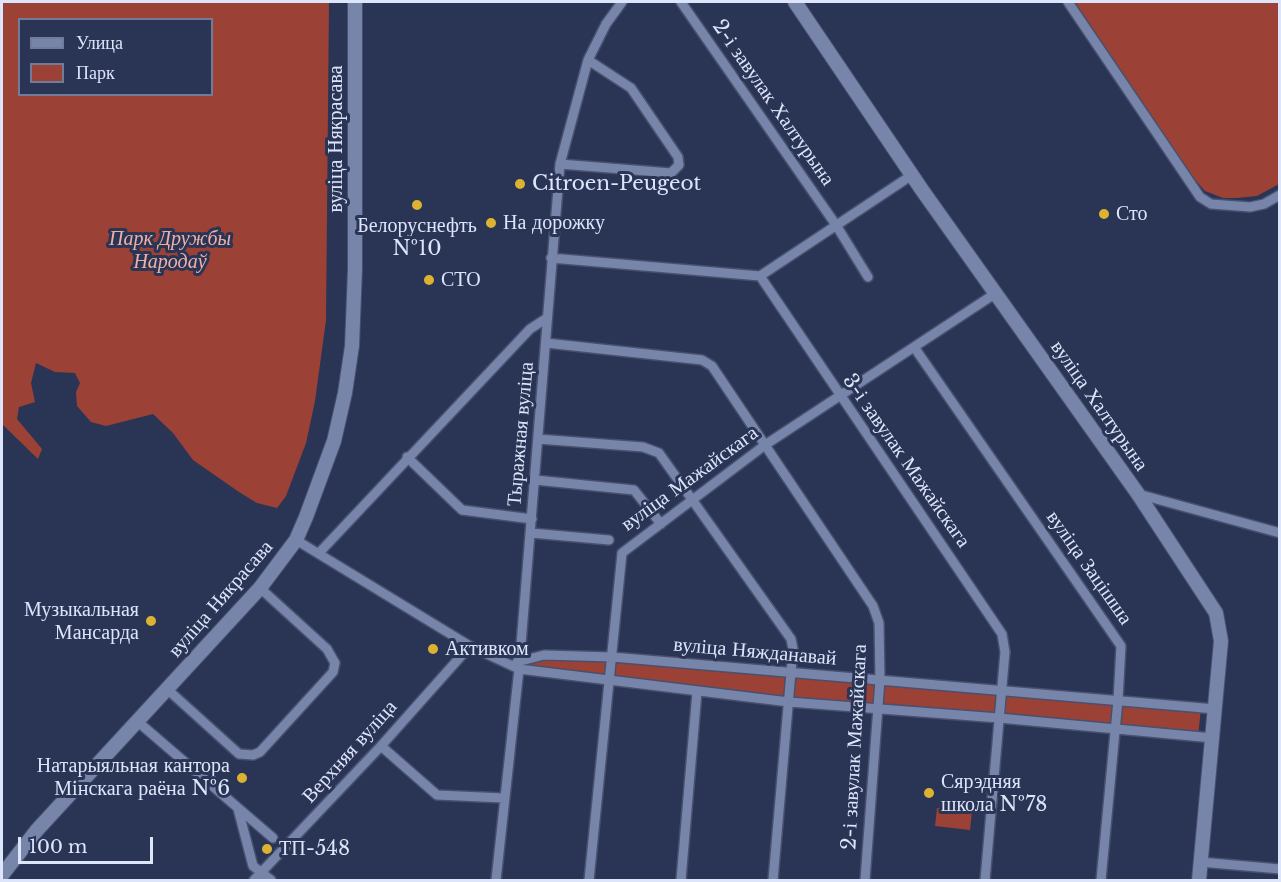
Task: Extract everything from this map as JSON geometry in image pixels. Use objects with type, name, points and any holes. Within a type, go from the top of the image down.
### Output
[{"type":"street","name":"вуліца Някрасава","points":[[2,876],[37,830],[260,588],[296,540],[334,441],[345,393],[352,346],[355,269],[356,2]]},
{"type":"street","name":"Тыражная вуліца","points":[[496,880],[520,665],[560,164],[588,60],[602,31],[622,2]]},
{"type":"street","name":"2-і завулак Халтурына","points":[[681,2],[836,225],[868,277]]},
{"type":"street","name":"вуліца Халтурына","points":[[795,2],[912,175],[1138,494],[1216,613],[1221,641],[1199,880]]},
{"type":"street","points":[[1068,2],[1200,197],[1211,204],[1250,207],[1264,204],[1280,195]]},
{"type":"street","points":[[560,164],[671,173],[679,165],[678,157],[631,88],[588,60]]},
{"type":"street","points":[[552,258],[760,276],[912,175]]},
{"type":"street","name":"3-і завулак Мажайскага","points":[[760,276],[1002,634],[1006,646],[985,880]]},
{"type":"street","name":"вуліца Мажайскага","points":[[589,880],[620,559],[626,549],[765,445],[996,293]]},
{"type":"street","points":[[319,553],[407,457],[530,330],[547,318]]},
{"type":"street","name":"2-і завулак Мажайскага","points":[[546,343],[702,360],[712,366],[873,606],[879,623],[880,680],[865,880]]},
{"type":"street","name":"вуліца Зацішша","points":[[914,347],[1119,642],[1122,650],[1101,880]]},
{"type":"street","points":[[538,439],[651,449],[659,453],[791,639],[793,649],[789,702],[772,880]]},
{"type":"street","points":[[407,457],[462,510],[532,519]]},
{"type":"street","points":[[535,480],[634,490],[661,524]]},
{"type":"street","points":[[1138,494],[1280,533]]},
{"type":"street","points":[[531,533],[609,540]]},
{"type":"street","name":"вуліца Няжданавай","points":[[296,540],[470,646],[509,665],[520,665],[544,655],[612,657],[1215,709]]},
{"type":"street","points":[[167,689],[239,754],[253,755],[260,752],[333,672],[335,663],[327,649],[260,588]]},
{"type":"street","name":"Верхняя вуліца","points":[[254,880],[381,746],[470,646]]},
{"type":"street","points":[[520,665],[610,681],[789,702],[999,718],[1213,738]]},
{"type":"street","points":[[681,880],[697,692]]},
{"type":"street","points":[[137,721],[273,838]]},
{"type":"street","points":[[381,746],[437,795],[504,798]]},
{"type":"street","points":[[238,809],[253,866],[271,880]]},
{"type":"street","points":[[1200,862],[1280,869]]},
{"type":"green space","name":"Парк Дружбы Народаў","points":[[2,2],[329,2],[326,320],[315,401],[306,443],[286,496],[277,508],[257,503],[239,492],[193,460],[173,433],[153,414],[106,426],[91,422],[77,406],[76,392],[80,383],[75,373],[55,372],[36,363],[31,383],[35,402],[19,407],[17,419],[42,449],[38,459],[2,424]]},
{"type":"green space","points":[[1074,2],[1279,2],[1279,184],[1257,196],[1237,198],[1223,198],[1205,191],[1184,167]]},
{"type":"green space","points":[[544,655],[1201,708],[1198,737],[911,712],[523,670],[524,659]]},
{"type":"green space","points":[[937,808],[972,811],[970,830],[935,826]]},
{"type":"place","name":"Citroen-Peugeot","points":[[520,184]]},
{"type":"place","name":"Белоруснефть №10","points":[[417,205]]},
{"type":"place","name":"Сто","points":[[1104,214]]},
{"type":"place","name":"На дорожку","points":[[491,223]]},
{"type":"place","name":"СТО","points":[[429,280]]},
{"type":"place","name":"Музыкальная Мансарда","points":[[151,621]]},
{"type":"place","name":"Активком","points":[[433,649]]},
{"type":"place","name":"Натарыяльная кантора Мінскага раёна №6","points":[[242,778]]},
{"type":"place","name":"Сярэдняя школа №78","points":[[929,793]]},
{"type":"place","name":"ТП-548","points":[[267,849]]}]
